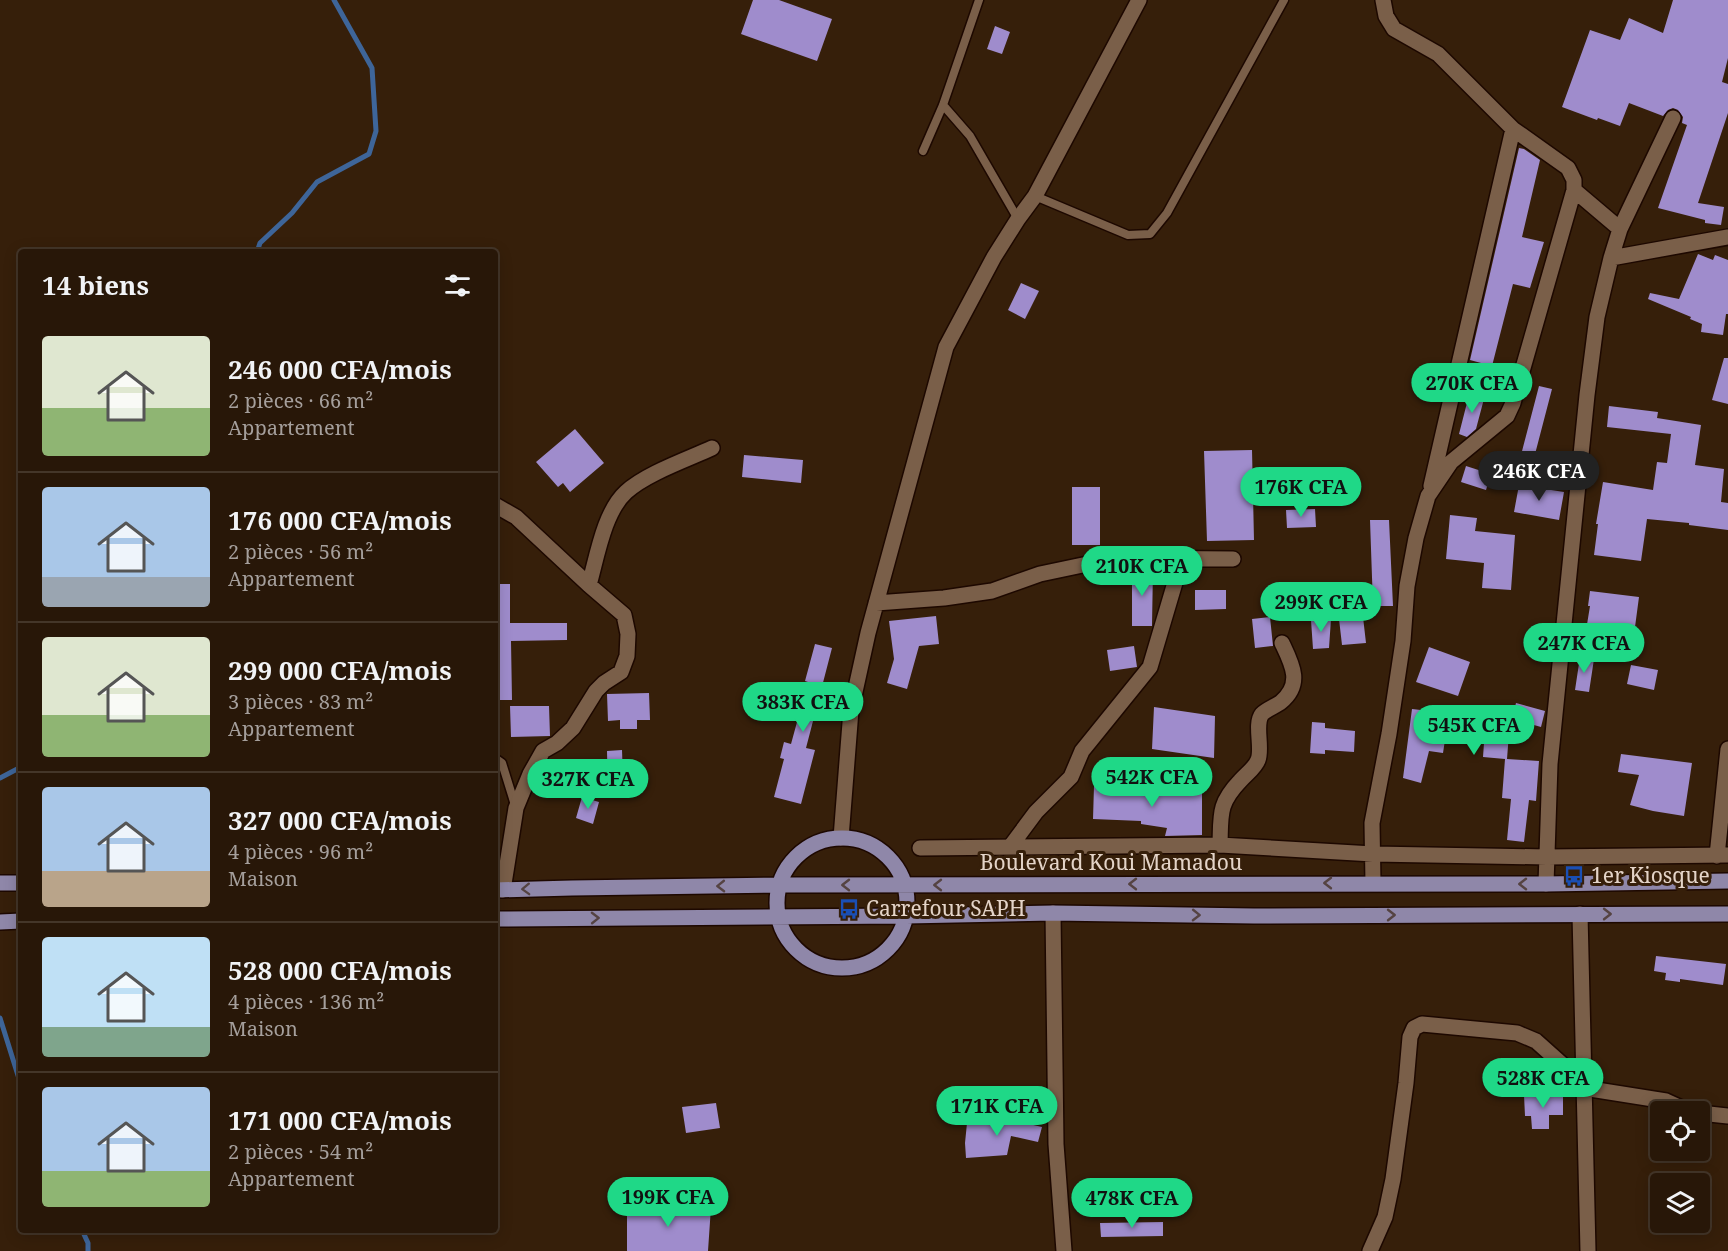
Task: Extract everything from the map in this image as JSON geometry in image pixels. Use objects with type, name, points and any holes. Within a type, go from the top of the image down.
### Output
[{"type":"main road","points":[[841,838],[862,841],[880,851],[896,866],[905,884],[908,900],[906,916],[898,937],[884,954],[864,964],[843,968],[821,964],[801,953],[787,937],[778,916],[777,900],[780,885],[788,867],[802,852],[821,842],[841,838]]},
{"type":"main road","name":"Boulevard Koui Mamadou","points":[[499,890],[905,884],[1546,884],[1728,881]]},
{"type":"main road","points":[[0,883],[18,883]]},
{"type":"main road","points":[[498,919],[1053,914],[1254,916],[1728,914]]},
{"type":"main road","points":[[0,922],[18,921]]},
{"type":"street","points":[[841,838],[850,710],[876,603],[946,347],[994,257],[1035,196],[1139,0]]},
{"type":"street","points":[[1383,0],[1386,16],[1394,29],[1438,54],[1513,129],[1568,168],[1574,180],[1574,190],[1516,392],[1507,416],[1451,462],[1428,496]]},
{"type":"street","points":[[1546,884],[1550,764],[1597,317],[1620,229],[1673,118]]},
{"type":"street","points":[[1373,883],[1372,823],[1402,652],[1407,586],[1416,538],[1428,496],[1513,129]]},
{"type":"street","points":[[1574,190],[1620,229]]},
{"type":"street","points":[[1611,258],[1728,237]]},
{"type":"street","points":[[589,585],[609,517],[624,493],[638,482],[712,448]]},
{"type":"street","points":[[498,507],[516,517],[624,615],[628,634],[627,656],[621,672],[596,690],[573,728],[557,743],[543,751],[530,774],[516,808],[499,890]]},
{"type":"street","points":[[876,603],[944,598],[992,591],[1040,574],[1116,558],[1233,559]]},
{"type":"street","points":[[1010,847],[1036,812],[1071,777],[1082,752],[1150,667],[1182,559]]},
{"type":"street","points":[[1220,845],[1221,809],[1230,791],[1260,758],[1259,720],[1262,714],[1281,702],[1291,692],[1294,680],[1292,664],[1282,643]]},
{"type":"street","points":[[920,848],[1220,845],[1372,854],[1723,856],[1728,749]]},
{"type":"street","points":[[1053,914],[1056,1144],[1064,1251]]},
{"type":"street","points":[[1580,914],[1588,1251]]},
{"type":"street","points":[[1370,1251],[1385,1217],[1393,1179],[1410,1037],[1414,1028],[1422,1024],[1517,1033],[1536,1041],[1584,1086],[1666,1101]]},
{"type":"street","points":[[1710,1114],[1728,1116]]},
{"type":"lane","points":[[923,151],[943,105],[979,0]]},
{"type":"lane","points":[[1035,196],[1128,235],[1150,234],[1167,213],[1284,0]]},
{"type":"lane","points":[[943,105],[970,136],[1018,219]]},
{"type":"lane","points":[[498,760],[502,763],[516,808]]},
{"type":"building","points":[[753,0],[779,0],[832,19],[817,61],[741,34]]},
{"type":"building","points":[[1673,0],[1728,0],[1728,58],[1722,82],[1728,84],[1728,113],[1698,203],[1724,207],[1721,225],[1705,223],[1705,220],[1658,208],[1687,125],[1682,123],[1683,117],[1678,110],[1673,108],[1668,110],[1663,116],[1629,103],[1620,126],[1562,107],[1590,30],[1620,40],[1629,18],[1663,33]]},
{"type":"building","points":[[995,26],[1010,32],[1002,54],[987,49]]},
{"type":"building","points":[[1519,148],[1540,160],[1522,237],[1544,242],[1530,288],[1513,284],[1492,366],[1470,360]]},
{"type":"building","points":[[1698,254],[1713,260],[1715,255],[1728,260],[1728,314],[1726,314],[1723,335],[1701,332],[1702,324],[1690,319],[1691,317],[1648,299],[1650,293],[1679,299]]},
{"type":"building","points":[[1021,283],[1039,291],[1025,319],[1008,310]]},
{"type":"building","points":[[1724,358],[1728,358],[1728,404],[1712,400]]},
{"type":"building","points":[[1539,386],[1552,389],[1534,458],[1521,455]]},
{"type":"building","points":[[1470,391],[1485,395],[1476,429],[1467,437],[1459,434]]},
{"type":"building","points":[[1609,406],[1658,412],[1657,418],[1701,425],[1695,465],[1724,469],[1721,502],[1728,503],[1728,530],[1647,519],[1641,561],[1594,555],[1598,524],[1596,524],[1603,482],[1653,490],[1657,462],[1667,463],[1671,434],[1607,427]]},
{"type":"building","points":[[575,429],[604,463],[570,492],[563,483],[558,487],[536,462]]},
{"type":"building","points":[[1252,450],[1254,540],[1207,541],[1204,451]]},
{"type":"building","points":[[744,455],[803,460],[801,483],[742,477]]},
{"type":"building","points":[[1466,466],[1491,474],[1486,490],[1461,482]]},
{"type":"building","points":[[1519,485],[1564,492],[1559,520],[1514,512]]},
{"type":"building","points":[[1072,487],[1100,487],[1100,545],[1072,545]]},
{"type":"building","points":[[1315,509],[1316,527],[1287,528],[1286,510]]},
{"type":"building","points":[[1450,515],[1477,518],[1475,531],[1515,535],[1511,590],[1482,588],[1484,563],[1446,559]]},
{"type":"building","points":[[1370,520],[1389,520],[1393,606],[1373,606]]},
{"type":"building","points":[[1132,568],[1153,568],[1152,626],[1132,626]]},
{"type":"building","points":[[498,584],[510,584],[510,623],[567,623],[567,640],[511,641],[512,700],[498,700]]},
{"type":"building","points":[[1195,590],[1226,590],[1226,609],[1195,610]]},
{"type":"building","points":[[1590,591],[1639,597],[1631,657],[1583,649]]},
{"type":"building","points":[[936,616],[939,644],[919,646],[907,689],[887,683],[894,659],[889,621]]},
{"type":"building","points":[[1270,617],[1273,646],[1255,648],[1252,619]]},
{"type":"building","points":[[1363,617],[1366,643],[1342,645],[1339,619]]},
{"type":"building","points":[[1331,619],[1329,648],[1313,649],[1311,620]]},
{"type":"building","points":[[815,644],[832,648],[806,748],[815,750],[801,804],[774,797],[784,759],[780,758],[784,742],[791,744],[808,682],[805,681]]},
{"type":"building","points":[[1134,646],[1137,667],[1110,671],[1107,650]]},
{"type":"building","points":[[1429,647],[1470,662],[1458,696],[1416,682]]},
{"type":"building","points":[[1580,657],[1594,659],[1589,692],[1575,690]]},
{"type":"building","points":[[1631,665],[1658,670],[1654,690],[1627,684]]},
{"type":"building","points":[[649,693],[650,720],[637,720],[637,729],[620,729],[620,720],[608,721],[607,694]]},
{"type":"building","points":[[1516,703],[1545,711],[1541,727],[1512,719]]},
{"type":"building","points":[[510,706],[549,706],[550,736],[511,737]]},
{"type":"building","points":[[1154,707],[1215,716],[1214,758],[1152,749]]},
{"type":"building","points":[[1412,709],[1510,720],[1507,759],[1539,761],[1536,801],[1529,800],[1524,842],[1507,840],[1511,799],[1502,798],[1505,759],[1483,757],[1484,743],[1445,740],[1443,753],[1429,751],[1421,783],[1403,778]]},
{"type":"building","points":[[1312,722],[1325,723],[1325,728],[1355,731],[1354,752],[1325,750],[1325,754],[1310,753]]},
{"type":"building","points":[[622,750],[623,778],[631,778],[632,795],[608,795],[607,751]]},
{"type":"building","points":[[1621,754],[1692,763],[1684,816],[1630,805],[1639,775],[1618,772]]},
{"type":"building","points":[[1094,786],[1118,787],[1118,790],[1154,788],[1154,790],[1202,790],[1202,835],[1165,836],[1167,828],[1141,824],[1141,821],[1093,819]]},
{"type":"building","points":[[582,797],[599,802],[593,824],[576,818]]},
{"type":"building","points":[[1656,956],[1726,964],[1723,985],[1680,979],[1680,982],[1665,980],[1666,973],[1654,971]]},
{"type":"building","points":[[1563,1093],[1563,1115],[1549,1115],[1549,1129],[1532,1129],[1531,1116],[1525,1116],[1524,1095]]},
{"type":"building","points":[[716,1103],[720,1128],[686,1133],[682,1107]]},
{"type":"building","points":[[1003,1118],[1042,1127],[1038,1142],[1011,1136],[1007,1155],[966,1158],[967,1123],[984,1125],[985,1121],[1001,1125]]},
{"type":"building","points":[[627,1205],[711,1207],[708,1251],[627,1251]]},
{"type":"building","points":[[1163,1222],[1163,1236],[1101,1237],[1100,1223]]},
{"type":"waterway","points":[[258,249],[260,243],[292,213],[317,182],[369,154],[376,131],[372,68],[334,0]]},
{"type":"waterway","points":[[0,778],[18,769]]},
{"type":"waterway","points":[[0,1018],[18,1075]]},
{"type":"waterway","points":[[83,1233],[88,1243],[88,1251]]},
{"type":"place","name":"1er Kiosque","points":[[1574,876]]},
{"type":"place","name":"Carrefour SAPH","points":[[849,909]]}]
